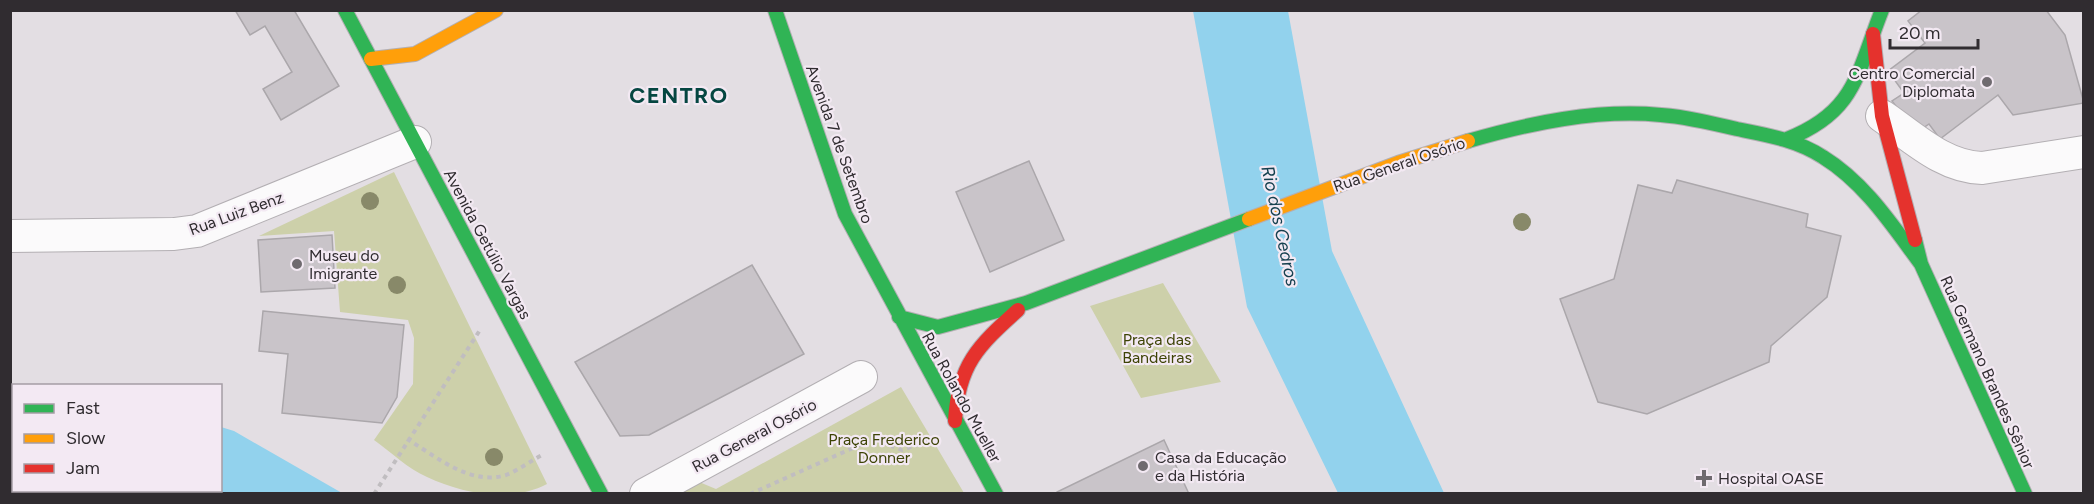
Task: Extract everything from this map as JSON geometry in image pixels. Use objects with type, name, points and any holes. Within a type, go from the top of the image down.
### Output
[{"type":"main road","name":"Avenida Getúlio Vargas","points":[[345,10],[371,59],[395,82],[415,142],[601,494]]},
{"type":"main road","points":[[371,59],[415,54],[496,10]]},
{"type":"main road","name":"Avenida 7 de Setembro","points":[[775,10],[845,214],[899,317]]},
{"type":"main road","name":"Rua Germano Brandes Sênior","points":[[1787,139],[1815,128],[1838,111],[1847,98],[1882,10]]},
{"type":"main road","name":"Rua Germano Brandes Sênior","points":[[1873,34],[1882,116],[1921,264],[2025,494]]},
{"type":"main road","points":[[395,82],[415,54]]},
{"type":"main road","name":"Rua General Osório","points":[[899,317],[938,327],[1026,303],[1398,163],[1509,129],[1575,118],[1663,115],[1787,139]]},
{"type":"main road","name":"Rua Germano Brandes Sênior","points":[[1787,139],[1823,156],[1862,187],[1921,264]]},
{"type":"main road","name":"Rua General Osório","points":[[957,426],[955,391],[964,367],[978,346],[1026,303]]},
{"type":"main road","name":"Rua Rolando Mueller","points":[[899,317],[996,494]]},
{"type":"street","points":[[1882,116],[1931,150],[1965,168],[1982,168],[2084,152]]},
{"type":"street","name":"Rua Luiz Benz","points":[[10,236],[174,234],[197,231],[415,142]]},
{"type":"street","name":"Rua General Osório","points":[[646,494],[861,377]]},
{"type":"path","points":[[374,494],[407,439],[498,302]]},
{"type":"path","points":[[750,494],[873,439],[902,450],[957,426]]},
{"type":"path","points":[[407,439],[465,473],[486,478],[507,474],[572,438]]},
{"type":"green space","points":[[394,172],[547,484],[533,490],[503,495],[471,492],[420,474],[374,440],[413,384],[414,338],[408,320],[340,312],[334,231],[259,236]]},
{"type":"green space","name":"Praça das Bandeiras","points":[[1163,283],[1221,382],[1141,398],[1090,306]]},
{"type":"green space","name":"Praça Frederico Donner","points":[[901,387],[964,493],[661,494],[687,477],[716,489]]},
{"type":"water","name":"Rio dos Cedros","points":[[1193,11],[1288,11],[1332,251],[1444,493],[1338,493],[1247,307]]},
{"type":"water","points":[[12,390],[12,492],[222,492],[222,427],[234,431],[342,493],[11,493]]},
{"type":"building","points":[[235,10],[294,10],[339,86],[281,120],[263,89],[292,72],[265,26],[250,35]]},
{"type":"building","name":"Centro Comercial Diplomata","points":[[1922,10],[2046,10],[2065,35],[2084,103],[2013,115],[1998,95],[1940,139],[1929,124],[1916,133],[1892,101],[1904,93],[1888,71],[1925,43],[1908,21]]},
{"type":"building","points":[[1029,161],[1064,240],[990,272],[956,192]]},
{"type":"building","points":[[1677,180],[1808,214],[1806,227],[1841,236],[1827,297],[1771,346],[1769,362],[1647,414],[1598,402],[1560,299],[1614,279],[1638,185],[1672,193]]},
{"type":"building","name":"Museu do Imigrante","points":[[332,235],[335,288],[261,292],[258,240]]},
{"type":"building","points":[[752,265],[804,354],[649,435],[620,436],[575,362]]},
{"type":"building","points":[[263,311],[404,325],[397,397],[382,423],[282,413],[288,354],[259,351]]},
{"type":"building","name":"Casa da Educação e da História","points":[[1164,440],[1189,494],[1057,494],[1057,492]]},
{"type":"traffic: fast","points":[[345,10],[601,494]]},
{"type":"traffic: fast","points":[[775,10],[845,214],[996,494]]},
{"type":"traffic: fast","points":[[1787,139],[1810,128],[1841,103],[1859,71],[1882,10]]},
{"type":"traffic: fast","points":[[1468,141],[1539,123],[1612,114],[1661,115],[1690,119],[1782,139],[1813,151],[1852,179],[1877,206],[1921,264]]},
{"type":"traffic: fast","points":[[899,317],[938,327],[1026,303],[1249,219]]},
{"type":"traffic: fast","points":[[1915,240],[1921,264],[2025,494]]},
{"type":"traffic: slow","points":[[371,59],[415,54],[496,10]]},
{"type":"traffic: slow","points":[[1249,219],[1398,163],[1468,141]]},
{"type":"traffic: jam","points":[[1873,34],[1882,116],[1915,240]]},
{"type":"traffic: jam","points":[[955,421],[960,385],[973,358],[981,346],[1018,310]]},
{"type":"place","name":"Centro Comercial Diplomata","points":[[1987,82]]},
{"type":"place","name":"Museu do Imigrante","points":[[297,264]]},
{"type":"place","name":"Casa da Educação e da História","points":[[1143,466]]},
{"type":"place","name":"Hospital OASE","points":[[1704,478]]},
{"type":"district","name":"CENTRO","points":[[679,95]]}]
